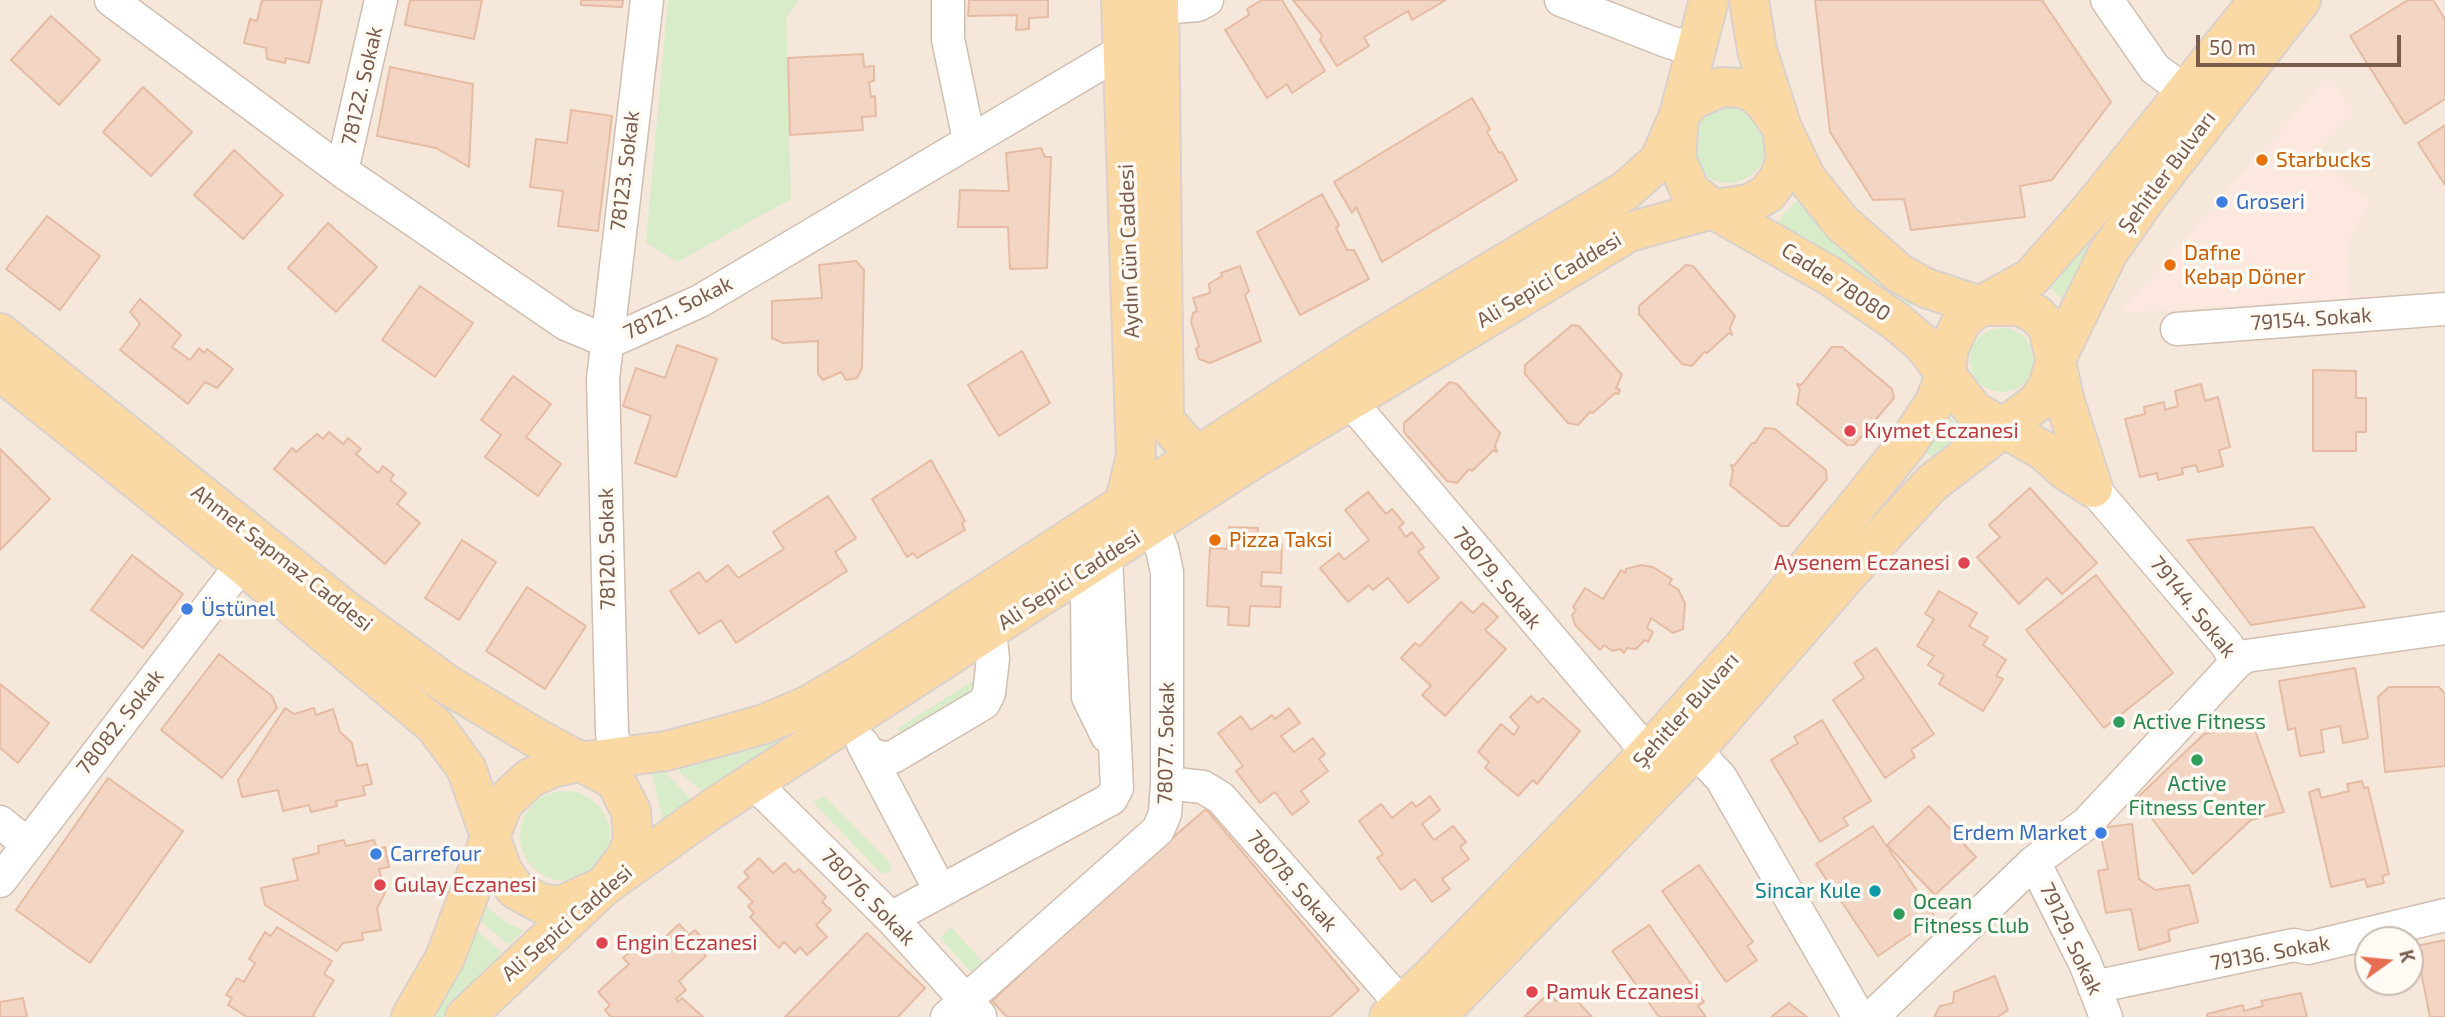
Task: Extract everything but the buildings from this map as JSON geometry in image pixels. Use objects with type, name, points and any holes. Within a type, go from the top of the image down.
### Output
[{"type":"main road","name":"Aydın Gün Caddesi","points":[[1121,0],[1136,456],[1125,501]]},
{"type":"main road","name":"Ali Sepici Caddesi","points":[[578,762],[666,751],[764,724],[809,705],[857,677],[1362,349],[1625,191],[1659,161],[1679,115],[1709,0]]},
{"type":"main road","points":[[1749,0],[1757,50],[1782,128],[1786,159],[1779,178],[1767,194],[1749,204],[1713,209],[1690,191],[1676,159],[1679,115],[1692,100],[1721,87],[1742,88],[1754,93],[1766,104],[1782,128]]},
{"type":"main road","name":"Şehitler Bulvarı","points":[[1980,306],[2031,278],[2259,0]]},
{"type":"main road","name":"Şehitler Bulvarı","points":[[2056,359],[2108,253],[2123,230],[2301,0]]},
{"type":"main road","name":"Aydın Gün Caddesi","points":[[1159,4],[1164,420],[1195,455]]},
{"type":"main road","name":"Cadde 78080","points":[[1782,128],[1806,178],[1842,223],[1861,241],[1899,273],[1926,288],[1980,306]]},
{"type":"main road","name":"Ali Sepici Caddesi","points":[[465,1017],[604,886],[752,781],[828,736],[1350,401],[1629,232],[1713,209]]},
{"type":"main road","name":"Cadde 78080","points":[[1713,209],[1830,276],[1897,322],[1923,344],[1946,372]]},
{"type":"main road","points":[[1980,306],[2020,306],[2037,315],[2048,327],[2065,402],[2094,488],[2003,426],[1974,411],[1946,372],[1955,333],[1962,320],[1980,306]]},
{"type":"main road","name":"Ahmet Sapmaz Caddesi","points":[[0,333],[345,610],[448,685],[578,762]]},
{"type":"main road","points":[[2003,426],[2036,403],[2047,389],[2056,359]]},
{"type":"main road","name":"Ahmet Sapmaz Caddesi","points":[[0,371],[242,564],[435,726],[466,768],[492,835]]},
{"type":"main road","name":"Şehitler Bulvarı","points":[[1409,1013],[1743,647],[1878,482],[1935,402],[1946,372]]},
{"type":"main road","name":"Şehitler Bulvarı","points":[[1409,1013],[1695,750],[1852,569],[1932,483],[2003,426]]},
{"type":"main road","points":[[411,1017],[445,958],[503,803],[530,778],[552,768],[578,762],[615,780],[631,811],[633,842],[625,859],[604,886],[561,905],[540,903],[515,889],[502,870],[492,835]]},
{"type":"street","name":"78121. Sokak","points":[[111,0],[342,171],[566,324],[609,342],[700,301],[968,139],[1122,51]]},
{"type":"street","name":"78122. Sokak","points":[[342,171],[381,0]]},
{"type":"street","name":"78123. Sokak","points":[[609,342],[615,257],[647,0]]},
{"type":"street","points":[[947,0],[948,39],[968,139]]},
{"type":"street","points":[[1159,4],[1198,5],[1207,0]]},
{"type":"street","points":[[1561,0],[1669,42],[1697,50]]},
{"type":"street","points":[[2108,0],[2155,69],[2185,91]]},
{"type":"street","name":"79154. Sokak","points":[[2177,329],[2445,309]]},
{"type":"street","name":"78120. Sokak","points":[[609,342],[603,379],[612,732],[616,757]]},
{"type":"street","name":"78079. Sokak","points":[[1350,401],[1648,753]]},
{"type":"street","name":"79144. Sokak","points":[[2094,488],[2227,645],[2236,663],[2246,656],[2445,628]]},
{"type":"street","name":"78077. Sokak","points":[[964,1012],[1158,830],[1165,814],[1167,572],[1152,526]]},
{"type":"street","points":[[891,918],[1111,799],[1117,788],[1114,750],[1088,697],[1095,563]]},
{"type":"street","name":"78082. Sokak","points":[[0,881],[26,843],[242,564]]},
{"type":"street","points":[[868,752],[880,758],[893,757],[984,703],[989,693],[993,659],[990,631]]},
{"type":"street","points":[[1872,1017],[2034,862],[2087,823],[2236,663]]},
{"type":"street","points":[[828,736],[863,744],[940,890]]},
{"type":"street","points":[[1695,750],[1721,778],[1859,1017]]},
{"type":"street","name":"78076. Sokak","points":[[752,781],[891,918],[964,1012]]},
{"type":"street","name":"78078. Sokak","points":[[1167,783],[1203,787],[1221,798],[1409,1013]]},
{"type":"street","points":[[0,822],[26,843]]},
{"type":"street","name":"79129. Sokak","points":[[2034,862],[2045,879],[2106,1017]]},
{"type":"street","name":"79136. Sokak","points":[[2094,986],[2294,945],[2308,948],[2445,915]]},
{"type":"shaded area","points":[[0,0],[2445,0],[2445,1017],[0,1017]]},
{"type":"shaded area","points":[[2329,76],[2354,113],[2313,154],[2371,203],[2351,235],[2348,262],[2351,298],[2133,312],[2123,309]]},
{"type":"green space","points":[[668,0],[799,0],[786,17],[791,199],[677,262],[646,242]]},
{"type":"green space","points":[[1728,107],[1742,110],[1755,118],[1763,131],[1766,145],[1763,159],[1755,172],[1742,180],[1728,183],[1714,180],[1701,172],[1693,159],[1690,145],[1693,131],[1701,118],[1714,110]]},
{"type":"green space","points":[[1798,199],[1914,299],[1908,311],[1775,225]]},
{"type":"green space","points":[[2084,237],[2098,246],[2063,301],[2054,291],[2041,285]]},
{"type":"green space","points":[[2002,328],[2014,330],[2025,337],[2032,348],[2032,372],[2025,383],[2014,390],[2002,392],[1990,390],[1979,383],[1972,372],[1970,360],[1972,348],[1979,337],[1990,330]]},
{"type":"green space","points":[[1946,413],[1959,427],[1969,431],[1935,459],[1921,449]]},
{"type":"green space","points":[[974,680],[967,699],[903,733],[897,729]]},
{"type":"green space","points":[[851,694],[706,795],[679,771],[677,765]]},
{"type":"green space","points":[[665,766],[668,775],[695,803],[663,822],[651,769]]},
{"type":"green space","points":[[565,791],[582,794],[597,804],[607,819],[610,836],[607,853],[597,868],[582,878],[565,881],[548,878],[533,868],[523,853],[520,836],[523,819],[533,804],[548,794]]},
{"type":"green space","points":[[824,796],[890,863],[890,871],[882,874],[813,802]]},
{"type":"green space","points":[[484,905],[507,923],[524,930],[509,945],[480,921]]},
{"type":"green space","points":[[951,927],[987,967],[976,977],[940,938]]},
{"type":"green space","points":[[475,929],[502,952],[443,1017],[431,1017]]},
{"type":"place","name":"Starbucks","points":[[2262,160]]},
{"type":"place","name":"Groseri","points":[[2222,202]]},
{"type":"place","name":"Dafne Kebap Döner","points":[[2170,265]]},
{"type":"place","name":"Kıymet Eczanesi","points":[[1850,431]]},
{"type":"place","name":"Pizza Taksi","points":[[1215,540]]},
{"type":"place","name":"Aysenem Eczanesi","points":[[1964,563]]},
{"type":"place","name":"Üstünel","points":[[187,609]]},
{"type":"place","name":"Active Fitness","points":[[2119,722]]},
{"type":"place","name":"Active Fitness Center","points":[[2197,760]]},
{"type":"place","name":"Erdem Market","points":[[2101,833]]},
{"type":"place","name":"Carrefour","points":[[376,854]]},
{"type":"place","name":"Gulay Eczanesi","points":[[380,885]]},
{"type":"place","name":"Sincar Kule","points":[[1875,891]]},
{"type":"place","name":"Ocean Fitness Club","points":[[1899,914]]},
{"type":"place","name":"Engin Eczanesi","points":[[602,943]]},
{"type":"place","name":"Pamuk Eczanesi","points":[[1532,992]]}]
